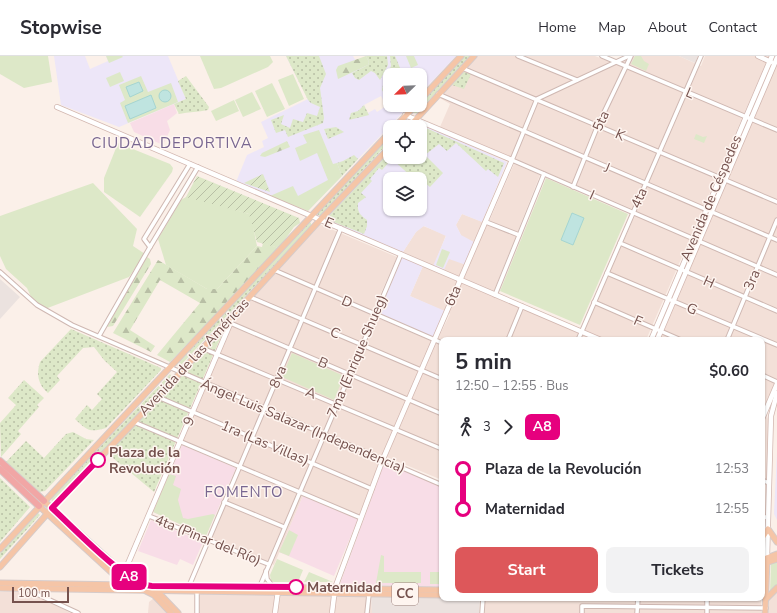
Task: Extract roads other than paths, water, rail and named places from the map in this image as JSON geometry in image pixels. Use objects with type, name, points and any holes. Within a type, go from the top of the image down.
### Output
[{"type":"highway","points":[[0,461],[42,504]]},
{"type":"highway","points":[[0,469],[42,504]]},
{"type":"main road","points":[[427,92],[461,56]]},
{"type":"main road","points":[[416,119],[474,56]]},
{"type":"main road","points":[[401,120],[409,112]]},
{"type":"main road","name":"Avenida de las Américas","points":[[0,549],[383,139]]},
{"type":"main road","name":"Avenida de las Américas","points":[[0,567],[47,513],[158,397],[179,372],[228,322],[234,313],[383,154]]},
{"type":"main road","points":[[42,504],[52,508],[124,573],[154,595],[171,613]]},
{"type":"main road","points":[[42,504],[47,513],[112,573],[133,586]]},
{"type":"main road","points":[[765,534],[768,529],[777,542]]},
{"type":"main road","points":[[765,560],[777,554]]},
{"type":"main road","points":[[765,561],[777,559]]},
{"type":"main road","points":[[765,571],[765,610]]},
{"type":"main road","points":[[112,573],[116,580],[113,586]]},
{"type":"main road","name":"CC","points":[[0,583],[133,586],[146,588]]},
{"type":"main road","name":"CC","points":[[0,588],[188,589],[260,586],[273,587],[278,590]]},
{"type":"main road","points":[[146,588],[156,591],[178,613]]},
{"type":"main road","points":[[766,599],[777,588]]},
{"type":"main road","name":"CC","points":[[156,591],[176,591],[188,589],[197,591],[439,590]]},
{"type":"main road","points":[[166,600],[168,595],[176,591]]},
{"type":"main road","name":"CC","points":[[335,591],[369,594],[439,595]]},
{"type":"street","points":[[518,56],[577,80]]},
{"type":"street","name":"L","points":[[602,56],[777,130]]},
{"type":"street","points":[[537,99],[630,56]]},
{"type":"street","name":"5ta","points":[[574,187],[598,125],[627,66],[630,56]]},
{"type":"street","name":"4ta","points":[[580,337],[658,152],[701,56]]},
{"type":"street","points":[[758,56],[774,63]]},
{"type":"street","name":"Avenida de Céspedes","points":[[772,56],[774,63]]},
{"type":"street","name":"Avenida de Céspedes","points":[[653,337],[673,301],[722,178],[777,58]]},
{"type":"street","name":"K","points":[[462,68],[777,202]]},
{"type":"street","name":"J","points":[[438,94],[777,240]]},
{"type":"street","name":"6ta","points":[[335,591],[383,460],[486,222],[537,99]]},
{"type":"street","name":"E","points":[[57,107],[594,337]]},
{"type":"street","name":"I","points":[[405,116],[416,119],[512,160],[777,276]]},
{"type":"street","points":[[150,247],[144,239],[190,164]]},
{"type":"street","points":[[99,336],[198,167]]},
{"type":"street","points":[[495,295],[544,174]]},
{"type":"street","name":"Avenida de Céspedes","points":[[657,337],[668,299],[680,269],[693,239],[708,211]]},
{"type":"street","name":"3ra","points":[[728,337],[777,220]]},
{"type":"street","points":[[486,222],[519,235]]},
{"type":"street","name":"8va","points":[[188,589],[341,228]]},
{"type":"street","name":"H","points":[[620,243],[777,311]]},
{"type":"street","name":"7ma (Enrique Shueg)","points":[[260,586],[266,568],[401,254]]},
{"type":"street","name":"D","points":[[274,270],[439,342]]},
{"type":"street","name":"Ángel Luis Salazar (Independencia)","points":[[0,272],[44,310],[169,368],[439,484]]},
{"type":"street","name":"G","points":[[607,273],[757,337]]},
{"type":"street","name":"C","points":[[250,297],[439,378]]},
{"type":"street","name":"F","points":[[594,302],[675,337]]},
{"type":"street","points":[[509,337],[522,306]]},
{"type":"street","name":"B","points":[[228,322],[439,413]]},
{"type":"street","name":"9","points":[[124,573],[193,412],[217,354],[228,322]]},
{"type":"street","name":"G","points":[[765,340],[777,345]]},
{"type":"street","name":"A","points":[[202,348],[439,447]]},
{"type":"street","points":[[765,377],[777,383],[770,404],[765,410]]},
{"type":"street","points":[[771,416],[777,393]]},
{"type":"street","name":"1ra (Las Villas)","points":[[158,397],[372,489]]},
{"type":"street","points":[[765,553],[768,529],[770,404]]},
{"type":"street","points":[[765,413],[771,416]]},
{"type":"street","points":[[134,422],[361,518]]},
{"type":"street","points":[[765,481],[769,483]]},
{"type":"street","points":[[224,502],[284,527]]},
{"type":"street","name":"4ta (Pinar del Río)","points":[[149,516],[268,564]]},
{"type":"street","points":[[266,568],[267,579],[273,587]]},
{"type":"street","points":[[25,588],[77,613]]},
{"type":"street","points":[[275,613],[278,590]]},
{"type":"street","points":[[197,591],[197,613]]},
{"type":"street","points":[[332,613],[335,591]]},
{"type":"street","points":[[367,613],[369,594]]},
{"type":"street","points":[[482,613],[483,601]]},
{"type":"street","points":[[637,613],[638,601]]},
{"type":"street","points":[[707,601],[707,613]]},
{"type":"street","points":[[582,613],[582,606],[638,605],[707,606],[765,610]]},
{"type":"water","points":[[139,82],[143,91],[130,97],[126,87]]},
{"type":"water","points":[[163,90],[167,90],[171,96],[167,102],[163,102],[159,98],[159,94]]},
{"type":"water","points":[[151,95],[156,108],[130,119],[125,106]]},
{"type":"water","points":[[572,213],[584,218],[573,245],[561,240]]},
{"type":"place","name":"Plaza de la Revolución","points":[[98,460]]},
{"type":"place","name":"Maternidad","points":[[296,587]]},
{"type":"district","name":"CIUDAD DEPORTIVA","points":[[172,143]]},
{"type":"district","name":"FOMENTO","points":[[244,492]]}]
